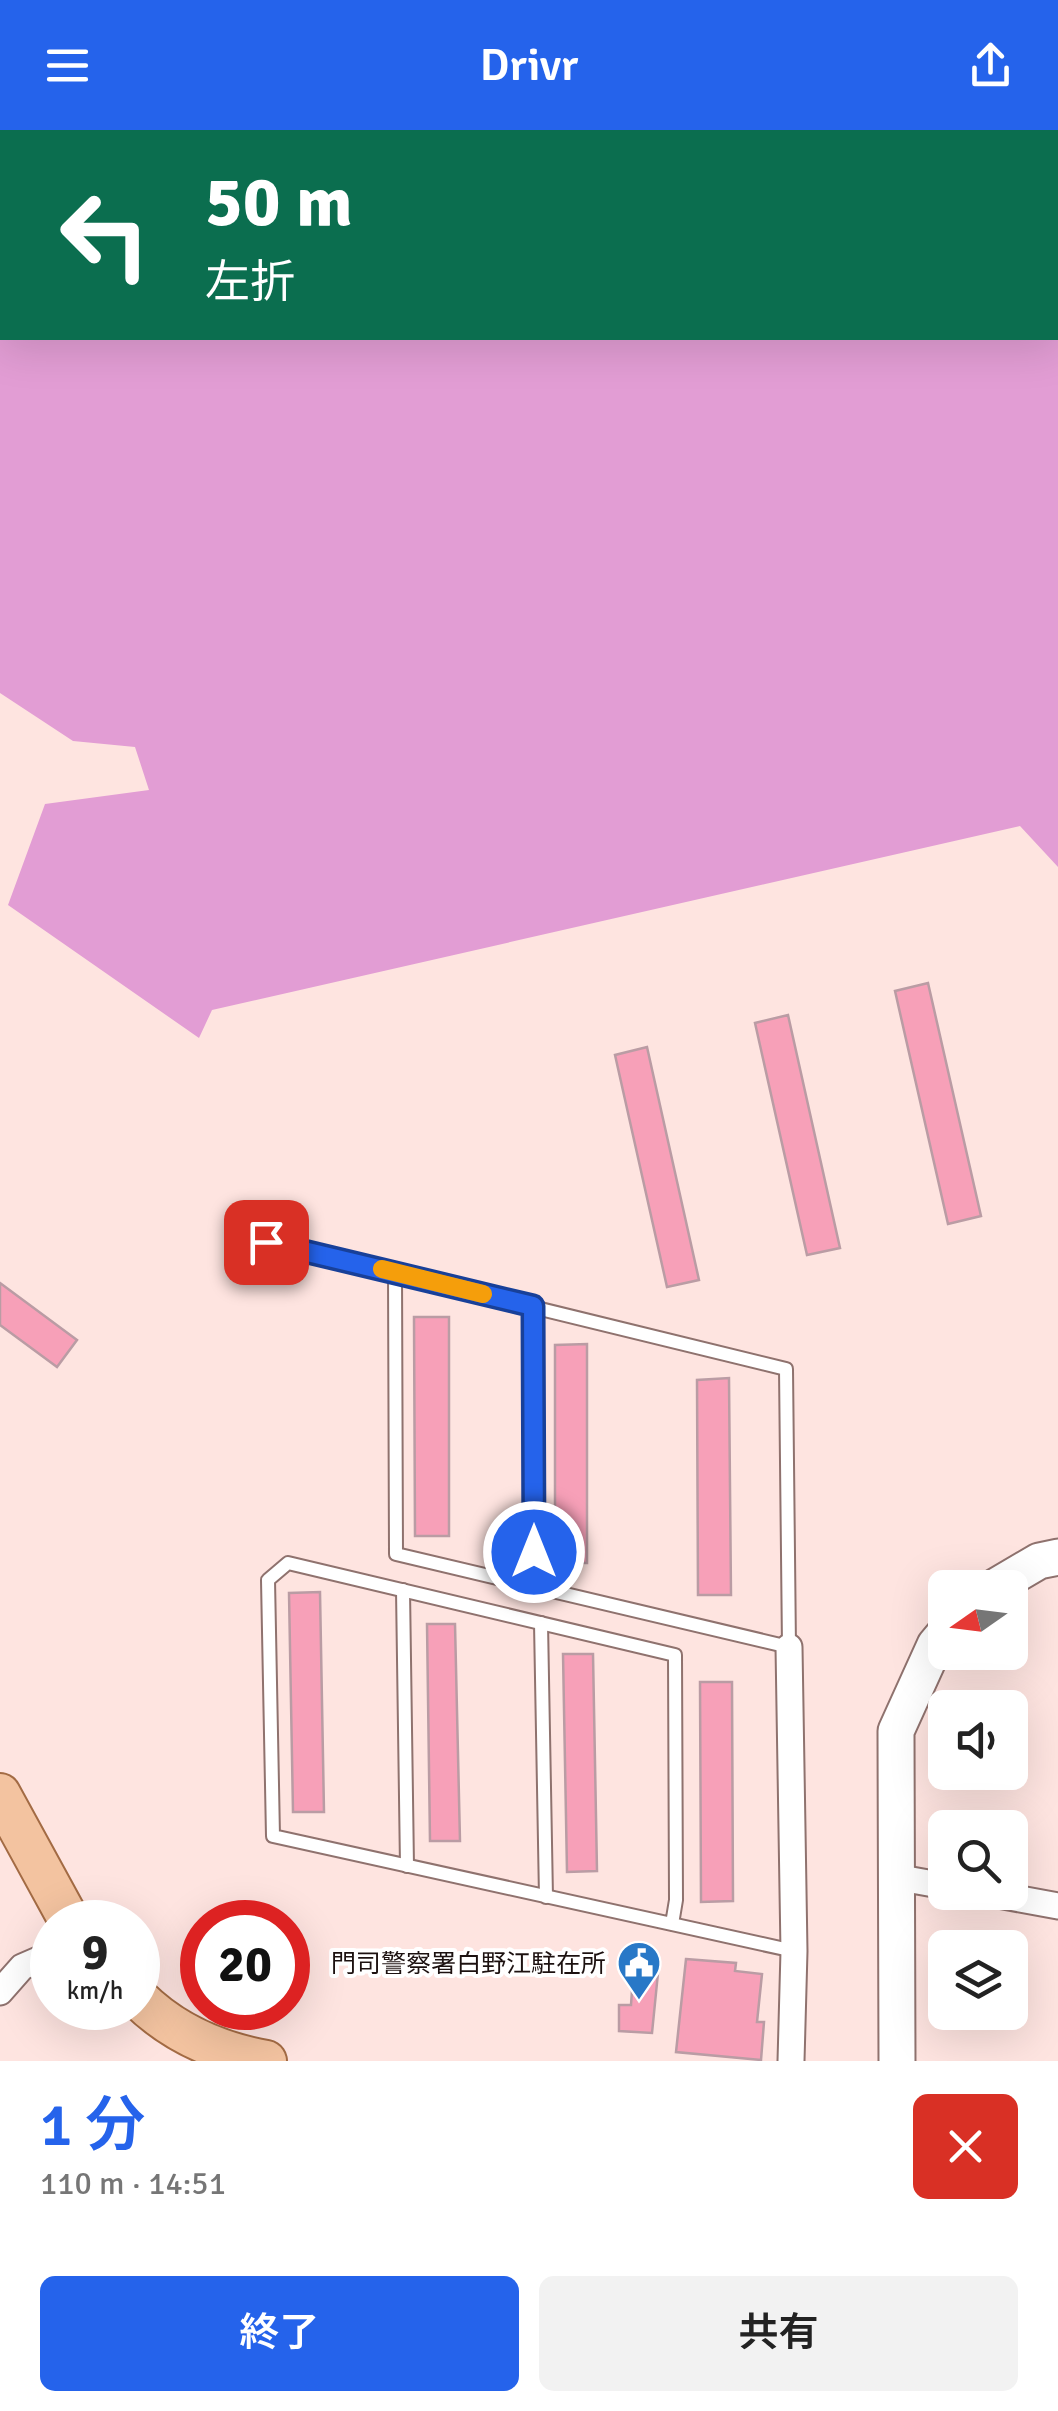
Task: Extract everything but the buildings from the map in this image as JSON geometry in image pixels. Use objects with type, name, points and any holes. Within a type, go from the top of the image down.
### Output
[{"type":"main road","points":[[0,1794],[58,1900]]},
{"type":"main road","points":[[160,2018],[223,2053],[266,2061]]},
{"type":"street","points":[[1024,1570],[1058,1557]]},
{"type":"street","points":[[789,1647],[792,2061]]},
{"type":"street","points":[[897,2061],[896,1731],[928,1659]]},
{"type":"street","points":[[895,1878],[928,1883]]},
{"type":"street","points":[[1028,1900],[1058,1906]]},
{"type":"street","points":[[0,1992],[30,1964]]},
{"type":"lane","points":[[266,1242],[395,1272],[786,1368],[789,1647],[396,1554],[395,1272]]},
{"type":"lane","points":[[533,1306],[534,1586]]},
{"type":"lane","points":[[672,1924],[676,1900],[675,1654],[288,1563],[268,1580],[273,1836],[794,1951]]},
{"type":"lane","points":[[403,1590],[406,1866]]},
{"type":"lane","points":[[541,1623],[546,1896]]},
{"type":"shaded area","points":[[0,340],[1058,340],[1058,867],[1020,826],[212,1010],[199,1038],[8,905],[45,804],[149,790],[135,747],[73,741],[0,693]]},
{"type":"slow traffic","points":[[382,1269],[483,1294]]},
{"type":"place","name":"門司警察署白野江駐在所","points":[[639,2001]]},
{"type":"route","points":[[266,1242],[533,1306],[534,1552]]}]
